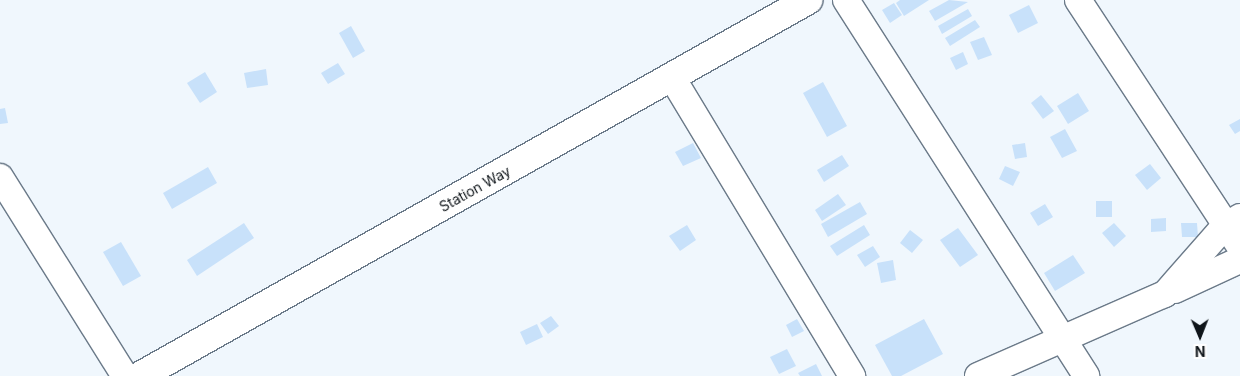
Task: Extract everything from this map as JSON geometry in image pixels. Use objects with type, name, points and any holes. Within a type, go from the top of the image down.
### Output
[{"type":"main road","name":"Station Way","points":[[140,376],[672,79],[808,0]]},
{"type":"street","points":[[846,0],[1086,376]]},
{"type":"street","points":[[1078,0],[1232,222],[1240,247]]},
{"type":"street","points":[[672,79],[852,376]]},
{"type":"street","points":[[0,177],[124,376]]},
{"type":"street","points":[[1165,294],[1232,222]]},
{"type":"street","points":[[978,376],[1062,336],[1165,294],[1240,260]]},
{"type":"building","points":[[900,0],[929,0],[904,16],[896,3]]},
{"type":"building","points":[[949,0],[968,2],[935,21],[929,11]]},
{"type":"building","points":[[894,3],[902,15],[890,23],[882,10]]},
{"type":"building","points":[[1029,5],[1038,23],[1018,33],[1009,15]]},
{"type":"building","points":[[968,9],[972,16],[942,34],[938,26]]},
{"type":"building","points":[[975,20],[980,27],[950,46],[945,38]]},
{"type":"building","points":[[351,26],[365,51],[353,58],[339,33]]},
{"type":"building","points":[[984,37],[992,55],[978,60],[970,42]]},
{"type":"building","points":[[963,52],[968,64],[956,70],[950,58]]},
{"type":"building","points":[[338,63],[345,74],[328,84],[321,73]]},
{"type":"building","points":[[266,69],[268,85],[247,88],[244,73]]},
{"type":"building","points":[[205,72],[217,92],[200,103],[187,83]]},
{"type":"building","points":[[823,82],[847,126],[827,137],[803,93]]},
{"type":"building","points":[[1078,93],[1089,111],[1068,124],[1057,106]]},
{"type":"building","points":[[1041,95],[1054,111],[1043,119],[1031,103]]},
{"type":"building","points":[[5,108],[8,123],[0,124],[0,109]]},
{"type":"building","points":[[1240,119],[1240,131],[1235,134],[1229,125]]},
{"type":"building","points":[[1065,129],[1077,151],[1062,158],[1050,137]]},
{"type":"building","points":[[693,143],[701,158],[683,166],[675,152]]},
{"type":"building","points":[[1025,143],[1027,157],[1015,159],[1012,145]]},
{"type":"building","points":[[842,155],[849,166],[824,182],[817,170]]},
{"type":"building","points":[[1150,164],[1161,178],[1147,190],[1135,175]]},
{"type":"building","points":[[1005,166],[1020,172],[1013,186],[999,179]]},
{"type":"building","points":[[208,167],[217,183],[172,209],[163,193]]},
{"type":"building","points":[[838,194],[846,205],[822,221],[815,210]]},
{"type":"building","points":[[1096,201],[1112,201],[1112,217],[1096,217]]},
{"type":"building","points":[[860,202],[867,214],[828,237],[821,224]]},
{"type":"building","points":[[1045,204],[1053,217],[1038,226],[1030,213]]},
{"type":"building","points":[[1166,218],[1166,231],[1151,232],[1151,219]]},
{"type":"building","points":[[244,223],[254,238],[197,276],[187,260]]},
{"type":"building","points":[[1114,223],[1126,236],[1114,247],[1102,233]]},
{"type":"building","points":[[1181,223],[1197,223],[1198,237],[1182,237]]},
{"type":"building","points":[[687,225],[696,240],[680,251],[669,236]]},
{"type":"building","points":[[864,225],[870,235],[837,256],[830,246]]},
{"type":"building","points":[[958,228],[978,255],[960,267],[940,240]]},
{"type":"building","points":[[910,230],[923,240],[912,253],[900,243]]},
{"type":"building","points":[[121,242],[141,276],[123,286],[103,252]]},
{"type":"building","points":[[873,246],[880,257],[865,267],[857,255]]},
{"type":"building","points":[[1073,255],[1085,273],[1055,291],[1044,273]]},
{"type":"building","points":[[893,260],[896,280],[881,283],[877,263]]},
{"type":"building","points":[[551,316],[559,326],[548,334],[540,323]]},
{"type":"building","points":[[797,319],[804,331],[792,337],[786,325]]},
{"type":"building","points":[[924,319],[943,354],[901,376],[892,376],[875,345]]},
{"type":"building","points":[[537,324],[543,337],[526,345],[520,332]]},
{"type":"building","points":[[787,349],[796,366],[779,374],[770,357]]},
{"type":"building","points":[[816,364],[822,376],[800,376],[798,373]]}]
